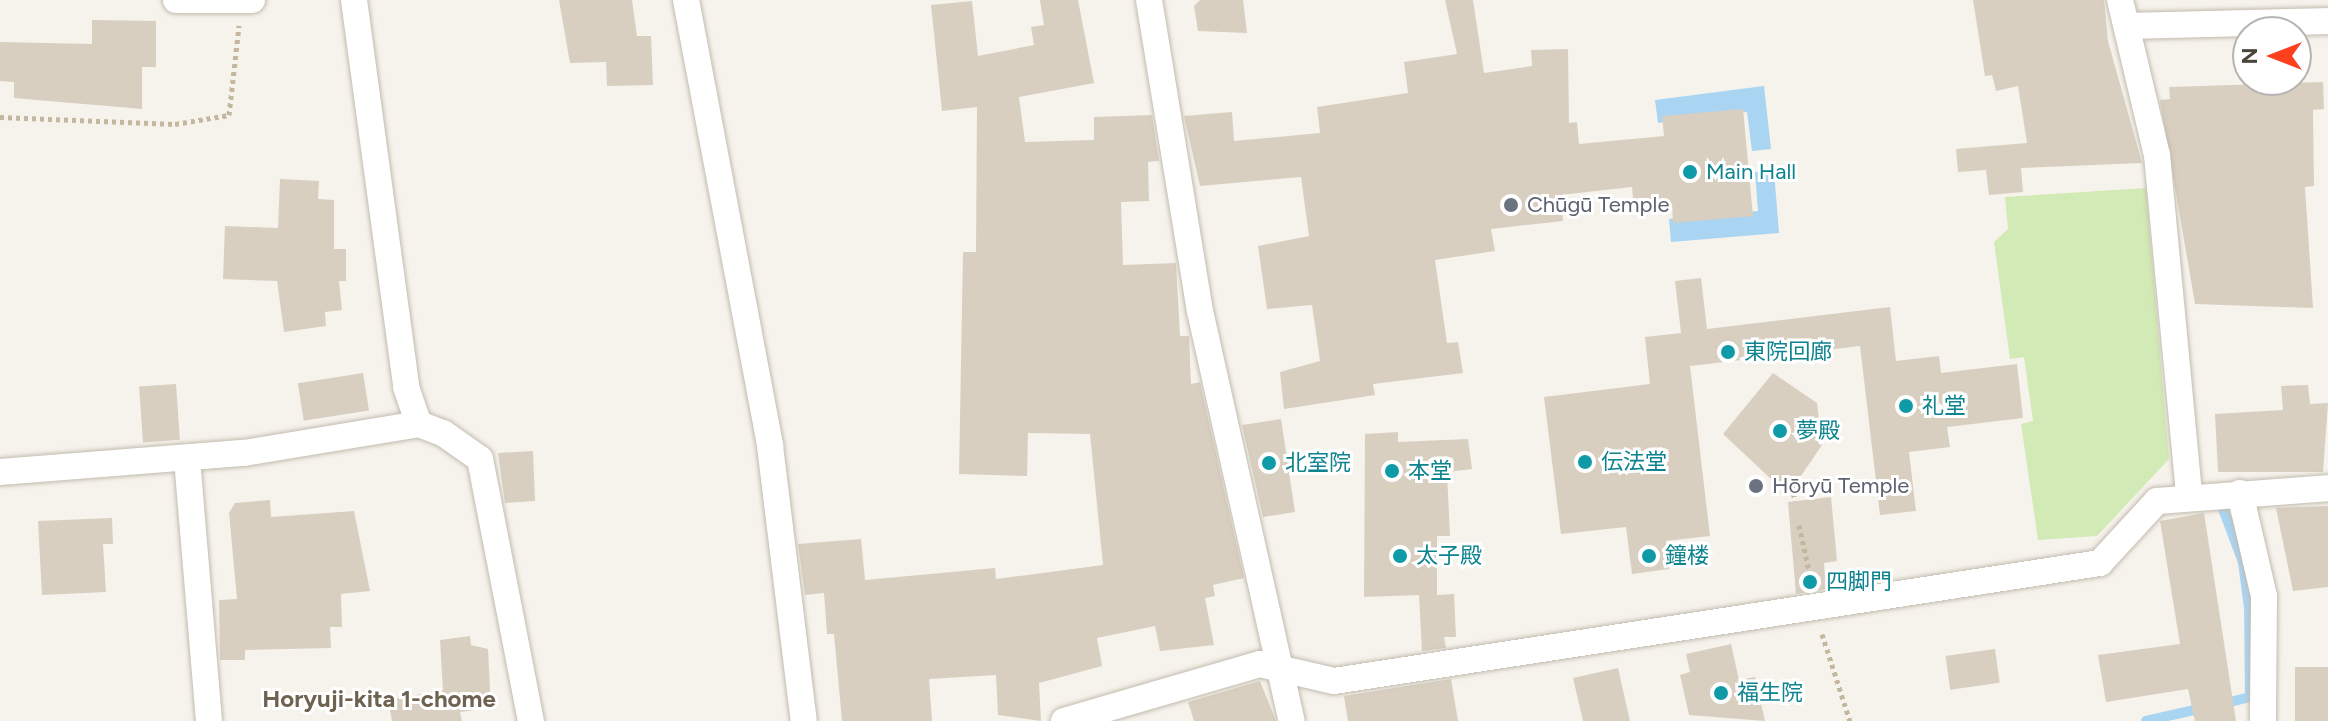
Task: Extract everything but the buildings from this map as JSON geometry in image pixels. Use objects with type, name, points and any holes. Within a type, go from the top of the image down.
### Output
[{"type":"street","points":[[176,0],[246,1]]},
{"type":"street","points":[[354,0],[406,387],[419,424]]},
{"type":"street","points":[[686,0],[770,446],[804,721]]},
{"type":"street","points":[[1149,0],[1180,209],[1274,668],[1292,721]]},
{"type":"street","points":[[2120,0],[2129,26],[2157,155],[2189,496]]},
{"type":"street","points":[[2129,26],[2328,21]]},
{"type":"street","points":[[0,472],[187,459],[419,424],[480,459],[531,721]]},
{"type":"street","points":[[187,459],[209,721]]},
{"type":"street","points":[[1064,721],[1260,664],[1334,681],[2100,563],[2157,501],[2189,496],[2242,499],[2328,488]]},
{"type":"street","points":[[2242,499],[2264,596],[2263,721]]},
{"type":"path","points":[[0,117],[175,124],[229,115],[246,1]]},
{"type":"path","points":[[1791,477],[1795,501]]},
{"type":"path","points":[[1799,525],[1809,571]]},
{"type":"path","points":[[1813,606],[1850,721]]},
{"type":"green space","points":[[2146,188],[2169,459],[2097,536],[2038,540],[2021,424],[2033,421],[2024,357],[2010,359],[1994,242],[2008,229],[2005,197]]},
{"type":"water","points":[[1764,86],[1771,149],[1752,151],[1747,112],[1658,123],[1655,100]]},
{"type":"water","points":[[1774,171],[1779,233],[1671,242],[1669,219],[1758,211],[1755,172]]},
{"type":"waterway","points":[[2222,704],[2250,697],[2249,608],[2243,562],[2222,506],[2230,505]]},
{"type":"waterway","points":[[2146,721],[2203,708]]},
{"type":"place","name":"Main Hall","points":[[1690,172]]},
{"type":"place","name":"Chūgū Temple","points":[[1511,205]]},
{"type":"place","name":"東院回廊","points":[[1728,352]]},
{"type":"place","name":"礼堂","points":[[1906,406]]},
{"type":"place","name":"夢殿","points":[[1780,431]]},
{"type":"place","name":"伝法堂","points":[[1585,462]]},
{"type":"place","name":"北室院","points":[[1269,463]]},
{"type":"place","name":"本堂","points":[[1392,471]]},
{"type":"place","name":"Hōryū Temple","points":[[1756,486]]},
{"type":"place","name":"太子殿","points":[[1400,556]]},
{"type":"place","name":"鐘楼","points":[[1649,556]]},
{"type":"place","name":"四脚門","points":[[1810,582]]},
{"type":"place","name":"福生院","points":[[1721,693]]},
{"type":"district","name":"Horyuji-kita 1-chome","points":[[379,699]]}]
